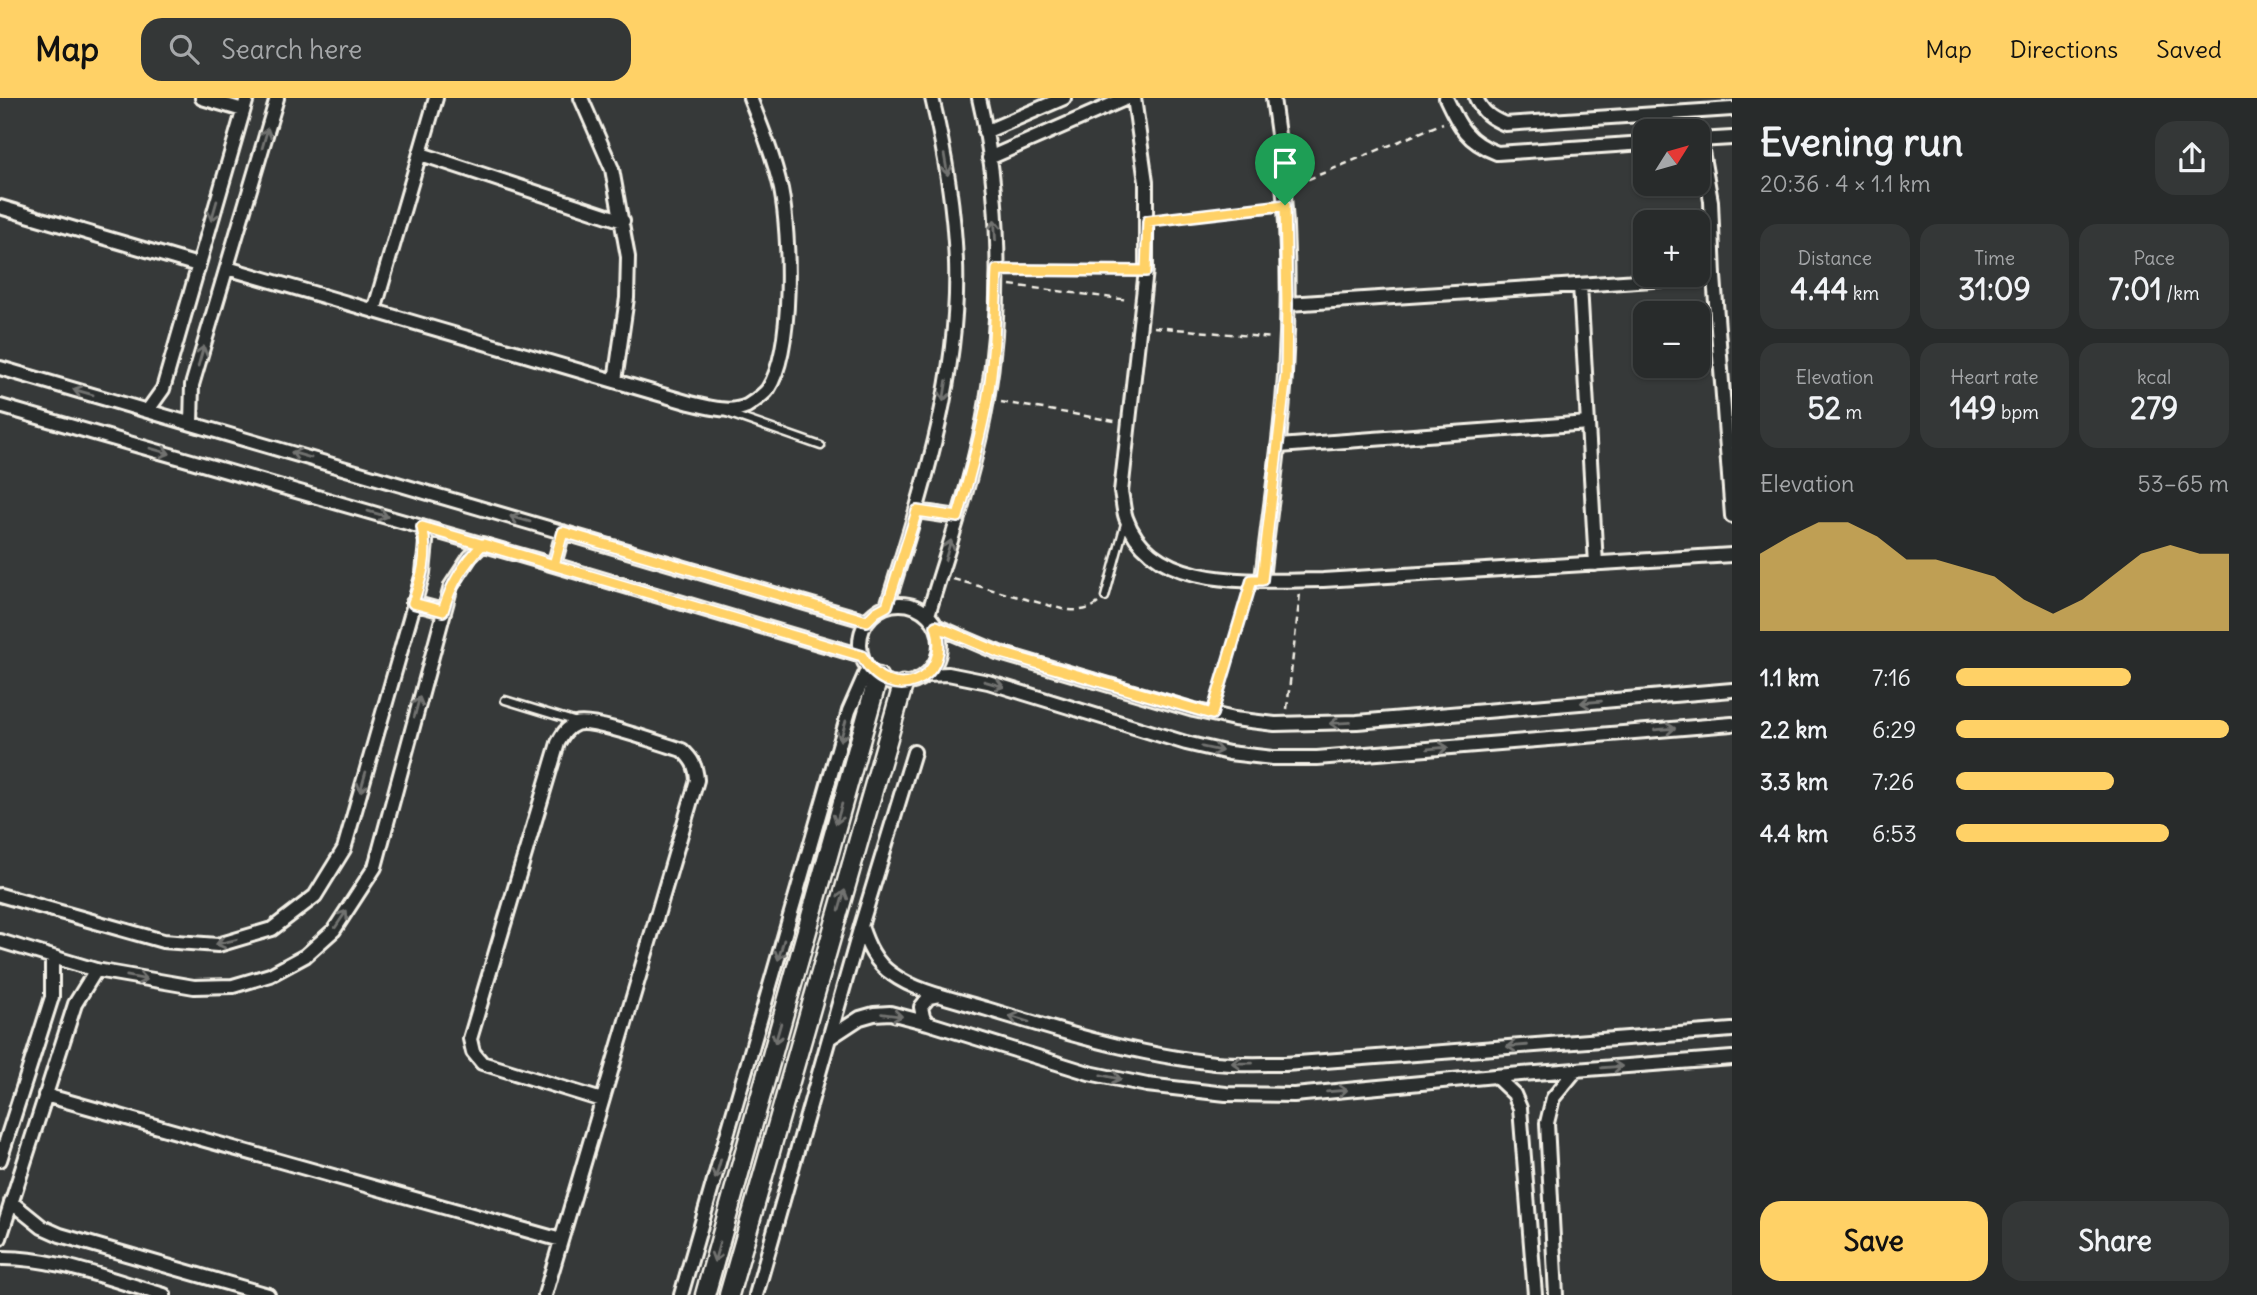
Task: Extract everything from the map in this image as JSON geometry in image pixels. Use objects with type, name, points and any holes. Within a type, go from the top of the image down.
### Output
[{"type":"street","points":[[148,410],[163,389],[245,104],[202,98]]},
{"type":"street","points":[[191,423],[192,385],[277,98]]},
{"type":"street","points":[[374,311],[436,98]]},
{"type":"street","points":[[581,98],[612,169],[628,257],[627,298],[615,381]]},
{"type":"street","points":[[227,268],[719,410],[746,407],[767,391],[778,366],[789,278],[788,233],[783,200],[769,145],[750,98]]},
{"type":"street","points":[[887,606],[930,467],[954,331],[956,264],[951,196],[932,98]]},
{"type":"street","points":[[0,406],[554,565],[869,667],[890,683],[903,685],[916,681],[927,675],[940,652],[940,639],[932,620],[940,575],[971,475],[987,400],[993,349],[997,277],[993,191],[979,98]]},
{"type":"street","points":[[985,132],[1064,98]]},
{"type":"street","points":[[989,158],[1127,98]]},
{"type":"street","points":[[1134,98],[1145,171],[1148,221],[1143,302],[1121,492],[1126,519],[1139,542],[1159,561],[1183,573],[1257,580],[1301,580],[1732,555]]},
{"type":"street","points":[[1257,580],[1279,446],[1287,339],[1285,205],[1273,98]]},
{"type":"street","points":[[1446,98],[1465,134],[1480,146],[1497,153],[1633,145]]},
{"type":"street","points":[[1476,98],[1480,107],[1491,118],[1512,124],[1732,108]]},
{"type":"street","points":[[1710,139],[1732,138]]},
{"type":"street","points":[[421,154],[623,221]]},
{"type":"street","points":[[1710,196],[1732,516]]},
{"type":"street","points":[[0,207],[198,265]]},
{"type":"street","points":[[1287,304],[1714,276]]},
{"type":"street","points":[[1580,285],[1596,564]]},
{"type":"street","points":[[0,368],[867,621]]},
{"type":"street","points":[[1279,446],[1588,423]]},
{"type":"street","points":[[917,511],[958,517]]},
{"type":"street","points":[[0,895],[163,941],[218,945],[271,929],[315,895],[344,849],[426,558],[422,527]]},
{"type":"street","points":[[554,565],[563,532]]},
{"type":"street","points":[[0,942],[96,970],[194,987],[233,986],[270,975],[305,956],[334,930],[374,867],[451,586],[483,544]]},
{"type":"street","points":[[413,603],[443,611]]},
{"type":"street","points":[[705,1295],[869,667],[862,632],[867,621],[876,612],[887,606],[902,604],[916,607],[932,620],[998,652],[1212,714],[1285,724],[1357,722],[1732,690]]},
{"type":"street","points":[[681,1295],[849,711],[869,667]]},
{"type":"street","points":[[927,675],[968,677],[1186,743],[1229,753],[1273,758],[1317,758],[1732,724]]},
{"type":"street","points":[[729,1295],[903,685]]},
{"type":"street","points":[[545,1295],[603,1100],[697,780],[696,768],[691,758],[682,750],[594,724],[579,723],[566,730],[558,743],[470,1039],[473,1052],[482,1063],[603,1100]]},
{"type":"street","points":[[756,1295],[914,751]]},
{"type":"street","points":[[861,926],[868,945],[881,965],[904,982],[1083,1038],[1150,1054],[1217,1063],[1285,1064],[1732,1030]]},
{"type":"street","points":[[0,1160],[52,997],[52,957]]},
{"type":"street","points":[[0,1238],[75,1004],[96,970]]},
{"type":"street","points":[[929,1023],[921,1007],[929,997],[939,995]]},
{"type":"street","points":[[831,1037],[860,1018],[890,1013],[1089,1073],[1147,1085],[1226,1094],[1294,1095],[1732,1058]]},
{"type":"street","points":[[1556,1295],[1547,1128],[1553,1098],[1576,1070]]},
{"type":"street","points":[[1495,1076],[1514,1094],[1520,1108],[1535,1295]]},
{"type":"street","points":[[45,1096],[561,1240]]},
{"type":"street","points":[[1522,1127],[1535,1120],[1547,1128]]},
{"type":"street","points":[[10,1202],[42,1227],[60,1235],[268,1295]]},
{"type":"street","points":[[0,1258],[54,1264],[164,1295]]},
{"type":"lane","points":[[719,410],[821,446]]},
{"type":"lane","points":[[1105,597],[1126,519]]},
{"type":"lane","points":[[505,700],[579,723]]},
{"type":"path","points":[[1284,189],[1455,118]]},
{"type":"path","points":[[1148,221],[1285,205]]},
{"type":"path","points":[[997,277],[1146,271]]},
{"type":"path","points":[[997,277],[1143,302]]},
{"type":"path","points":[[1140,325],[1287,339]]},
{"type":"path","points":[[987,400],[1129,424]]},
{"type":"path","points":[[940,575],[1077,612],[1093,607],[1105,597]]},
{"type":"path","points":[[1212,714],[1257,580]]},
{"type":"path","points":[[1285,724],[1301,580]]},
{"type":"route","points":[[1285,205],[1148,221],[1146,271],[997,270],[987,400],[971,475],[958,517],[917,511],[887,606],[867,621],[563,532],[554,565],[483,544],[470,557],[451,586],[443,611],[413,603],[426,558],[422,527],[483,544],[554,565],[862,656],[868,668],[890,683],[903,685],[927,675],[940,652],[936,626],[998,652],[1212,714],[1252,580],[1262,580],[1286,375],[1285,205]]}]
